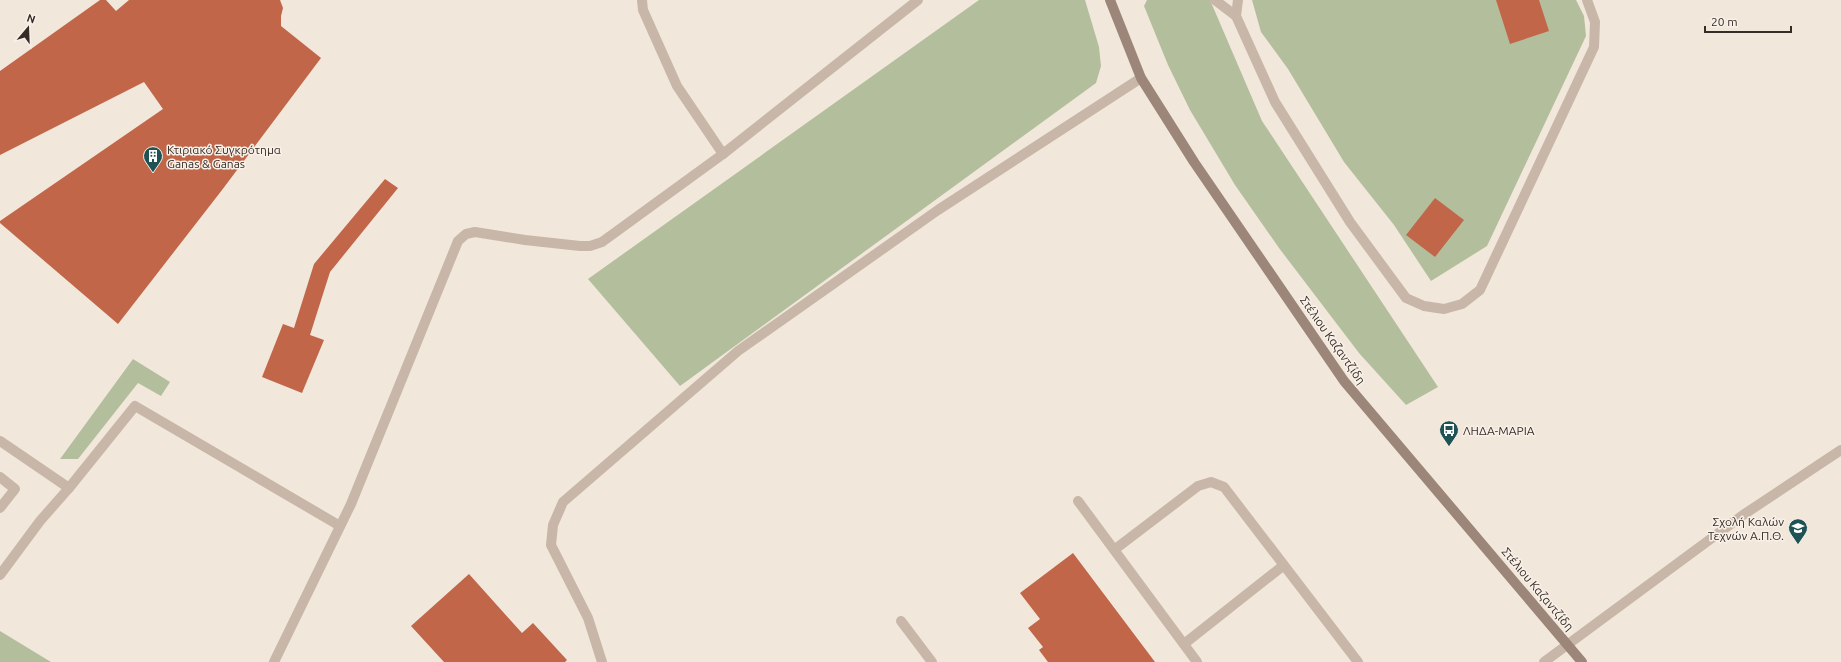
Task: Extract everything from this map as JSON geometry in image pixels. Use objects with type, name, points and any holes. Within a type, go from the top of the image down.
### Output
[{"type":"main road","name":"Στέλιου Καζαντζίδη","points":[[1110,0],[1141,78],[1194,162],[1344,382],[1582,662]]},
{"type":"street","points":[[642,0],[643,10],[677,86],[723,154]]},
{"type":"street","points":[[274,662],[354,497],[458,241],[466,234],[476,232],[525,240],[580,246],[602,242],[723,154],[918,0]]},
{"type":"street","points":[[1215,0],[1236,16],[1276,102],[1350,222],[1406,298],[1424,306],[1444,310],[1462,304],[1480,290],[1594,47],[1596,29],[1595,22],[1587,0]]},
{"type":"street","points":[[1236,16],[1238,0]]},
{"type":"street","points":[[602,662],[588,618],[551,544],[553,525],[563,502],[738,352],[938,210],[1141,78]]},
{"type":"street","points":[[0,574],[40,521],[69,488],[135,406],[340,526]]},
{"type":"street","points":[[0,441],[69,488]]},
{"type":"street","points":[[1544,662],[1743,515],[1841,450]]},
{"type":"street","points":[[0,477],[15,489],[0,508]]},
{"type":"street","points":[[1114,550],[1198,486],[1211,482],[1224,487],[1358,662]]},
{"type":"street","points":[[1078,501],[1197,662]]},
{"type":"street","points":[[1184,644],[1284,565]]},
{"type":"street","points":[[901,621],[932,662]]},
{"type":"green space","points":[[979,0],[1085,0],[1099,47],[1101,66],[1096,83],[680,386],[588,279]]},
{"type":"green space","points":[[1147,0],[1210,0],[1262,121],[1438,387],[1406,405],[1359,353],[1279,248],[1235,185],[1190,110],[1168,65],[1144,6]]},
{"type":"green space","points":[[1252,0],[1576,0],[1584,16],[1586,36],[1487,246],[1431,281],[1394,225],[1344,162],[1288,69],[1261,32]]},
{"type":"green space","points":[[133,359],[170,382],[161,396],[138,383],[78,459],[60,459]]},
{"type":"green space","points":[[0,631],[51,662],[0,662]]},
{"type":"building","name":"Κτιριακό Συγκρότημα Ganas & Ganas","points":[[100,0],[106,0],[116,11],[129,0],[280,0],[283,8],[281,26],[321,58],[222,190],[118,324],[0,223],[0,221],[163,109],[144,82],[0,155],[0,71]]},
{"type":"building","points":[[1496,0],[1539,0],[1549,31],[1510,44]]},
{"type":"building","points":[[385,179],[398,188],[330,272],[310,335],[324,340],[302,393],[262,377],[283,324],[294,328],[314,264]]},
{"type":"building","points":[[1435,198],[1464,220],[1435,257],[1406,235]]},
{"type":"building","points":[[1073,553],[1155,662],[1048,662],[1039,650],[1043,647],[1028,628],[1040,619],[1020,593]]},
{"type":"building","points":[[469,574],[522,633],[533,623],[567,660],[565,662],[444,662],[411,626]]},
{"type":"place","name":"Κτιριακό Συγκρότημα Ganas & Ganas","points":[[153,173]]},
{"type":"place","name":"ΛΗΔΑ-ΜΑΡΙΑ","points":[[1449,447]]},
{"type":"place","name":"Σχολή Καλών Τεχνών Α.Π.Θ.","points":[[1798,545]]}]
